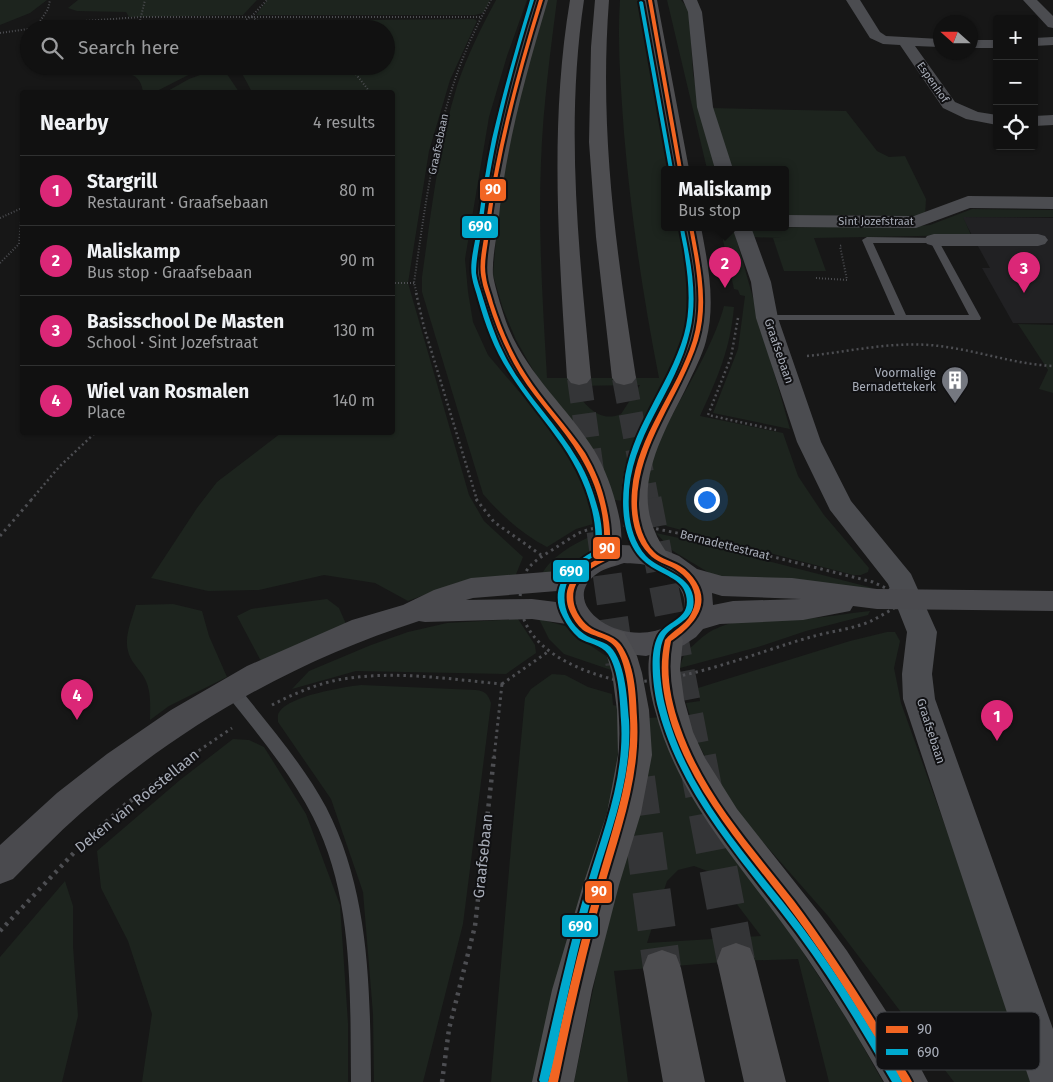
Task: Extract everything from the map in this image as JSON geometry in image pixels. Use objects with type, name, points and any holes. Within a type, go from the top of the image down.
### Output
[{"type":"highway","points":[[541,0],[517,78],[502,140],[491,201],[483,274],[498,329],[508,348],[524,376],[582,451],[596,479],[604,502],[607,526],[608,545],[605,558]]},
{"type":"highway","points":[[577,0],[567,78],[566,162],[571,273],[580,378]]},
{"type":"highway","points":[[602,0],[597,80],[599,162],[610,274],[624,378]]},
{"type":"highway","points":[[650,0],[679,166]]},
{"type":"highway","points":[[655,557],[644,541],[637,525],[634,502],[638,466],[648,439],[680,377],[696,337],[700,309],[700,285],[692,231]]},
{"type":"highway","points":[[614,640],[622,656],[646,681],[676,733],[696,776],[716,808],[812,934],[876,1030]]},
{"type":"highway","points":[[553,1082],[572,990],[601,884],[624,813],[635,755],[633,710],[646,681],[663,655],[668,640]]},
{"type":"highway","points":[[736,961],[765,1082]]},
{"type":"highway","points":[[662,968],[684,1082]]},
{"type":"highway","points":[[900,1070],[907,1082]]},
{"type":"main road","points":[[0,868],[69,803],[182,718],[258,674],[326,643],[363,628],[413,612],[444,597],[472,588],[558,581],[576,576],[595,562],[605,558],[621,554],[638,554],[655,557],[680,569],[690,577],[700,599],[699,610],[694,621]]},
{"type":"main road","points":[[576,576],[570,589],[569,599],[575,615],[588,629],[614,640],[642,644],[668,640],[681,633],[694,621],[714,613],[798,610],[877,599]]},
{"type":"main road","points":[[690,577],[722,586],[792,588],[877,599],[1053,600]]},
{"type":"main road","points":[[413,612],[532,609],[575,615]]},
{"type":"street","points":[[690,0],[695,12],[705,107],[723,166]]},
{"type":"street","name":"Espenhof","points":[[853,0],[874,35],[883,40],[933,43]]},
{"type":"street","points":[[1030,0],[1053,24]]},
{"type":"street","points":[[1038,42],[1053,41]]},
{"type":"street","name":"Espenhof","points":[[905,42],[949,106],[958,112],[993,119]]},
{"type":"street","points":[[978,44],[993,44]]},
{"type":"street","points":[[1038,121],[1053,120]]},
{"type":"street","name":"Sint Jozefstraat","points":[[789,221],[916,222],[968,202],[1053,203]]},
{"type":"street","name":"Graafsebaan","points":[[742,231],[761,282],[753,316],[782,358],[806,436],[840,504],[901,581],[922,632],[916,674],[919,700],[1027,1012]]},
{"type":"street","points":[[934,240],[1038,240]]},
{"type":"street","name":"Graafsebaan","points":[[1040,1050],[1051,1082]]},
{"type":"lane","points":[[753,316],[902,318],[976,318],[934,240],[867,240],[902,318]]},
{"type":"lane","points":[[231,689],[288,760],[307,790],[330,833],[343,870],[355,932],[360,1014],[361,1082]]},
{"type":"path","points":[[41,20],[48,9],[50,0]]},
{"type":"path","points":[[140,20],[145,0]]},
{"type":"path","points":[[246,20],[252,16],[266,0]]},
{"type":"path","name":"Graafsebaan","points":[[491,0],[481,17],[456,72],[443,114],[414,283],[424,327],[476,498],[494,522],[542,556]]},
{"type":"path","points":[[106,20],[141,17],[252,16],[481,17]]},
{"type":"path","points":[[252,16],[258,20]]},
{"type":"path","points":[[0,32],[20,29]]},
{"type":"path","points":[[357,75],[368,90]]},
{"type":"path","points":[[0,218],[20,209]]},
{"type":"path","points":[[816,278],[847,280],[840,246],[867,240]]},
{"type":"path","points":[[0,263],[20,245]]},
{"type":"path","points":[[395,283],[414,283]]},
{"type":"path","points":[[753,316],[732,356],[708,415],[806,436]]},
{"type":"path","points":[[782,358],[837,354],[886,345],[906,344],[952,348],[1027,366],[1053,366]]},
{"type":"path","points":[[0,536],[59,466],[93,435]]},
{"type":"path","name":"Bernadettestraat","points":[[542,556],[579,533],[607,526],[637,525],[682,534],[873,582],[908,599]]},
{"type":"path","points":[[502,684],[549,651],[576,667],[603,676],[646,681],[872,621],[908,599]]},
{"type":"path","name":"Deken van Roestellaan","points":[[0,931],[68,857],[122,808],[177,765],[252,715],[300,692],[333,681],[363,677],[502,684]]},
{"type":"path","name":"Graafsebaan","points":[[442,1082],[449,1029],[475,926],[502,684]]},
{"type":"shaded area","points":[[0,0],[47,0],[30,13],[0,25]]},
{"type":"shaded area","points":[[78,0],[257,0],[243,15],[129,17],[126,12],[77,11],[68,8]]},
{"type":"shaded area","points":[[267,0],[490,0],[483,13],[475,15],[256,15]]},
{"type":"shaded area","points":[[496,0],[527,0],[507,56],[489,117],[465,259],[468,292],[473,322],[488,355],[533,408],[576,454],[591,484],[593,524],[576,529],[547,547],[512,524],[483,494],[422,292],[422,277],[436,181],[450,109],[465,64]]},
{"type":"shaded area","points":[[545,0],[557,0],[545,101],[540,189],[541,270],[547,378],[659,378],[634,226],[624,133],[620,66],[620,0],[644,0],[672,166],[661,166],[661,231],[685,231],[692,268],[694,300],[686,341],[625,501],[614,500],[537,377],[516,340],[503,309],[493,275],[500,188],[509,132]],"holes":[[[640,385],[621,414],[605,416],[592,410],[571,386]]]},
{"type":"shaded area","points":[[667,0],[681,0],[689,10],[693,73],[699,105],[716,166],[706,166]]},
{"type":"shaded area","points":[[474,19],[477,21],[450,80],[429,151],[408,283],[469,495],[484,521],[523,557],[515,577],[459,582],[408,601],[375,583],[324,575],[259,590],[208,591],[151,578],[197,508],[217,482],[278,435],[395,435],[395,90],[251,90],[243,75],[395,75],[395,20],[364,20]]},
{"type":"shaded area","points":[[130,75],[188,75],[159,90],[142,90],[138,79]]},
{"type":"shaded area","points":[[200,75],[228,75],[238,90],[170,90]]},
{"type":"shaded area","points":[[711,108],[846,111],[877,151],[889,157],[905,156],[926,199],[925,216],[789,215],[789,166],[728,166]]},
{"type":"shaded area","points":[[972,209],[1053,210],[1053,217],[963,217],[971,235],[814,238],[826,271],[784,271],[773,238],[782,238],[753,237],[750,231],[789,231],[789,228],[930,225]]},
{"type":"shaded area","points":[[962,217],[1053,218],[1053,323],[1013,323],[982,268],[990,268]]},
{"type":"shaded area","points":[[721,231],[734,231],[790,429],[713,413],[738,349],[745,296],[740,295],[738,290],[734,289]]},
{"type":"shaded area","points":[[724,306],[734,307],[730,337],[718,376],[700,416],[783,433],[798,476],[824,515],[869,568],[868,572],[861,575],[853,575],[651,522],[646,491],[654,453],[709,346]]},
{"type":"shaded area","points":[[1018,324],[1053,325],[1053,393],[1039,389],[1048,370]]},
{"type":"shaded area","points":[[656,533],[873,588],[858,589],[732,579],[711,574],[673,551]]},
{"type":"shaded area","points":[[599,534],[595,545],[585,555],[562,568],[541,576],[551,562],[566,550],[591,536]]},
{"type":"shaded area","points":[[327,599],[339,608],[346,624],[261,661],[237,616],[251,609]]},
{"type":"shaded area","points":[[173,604],[202,611],[209,636],[227,677],[169,706],[150,720],[149,690],[145,679],[129,654],[127,645],[128,634],[136,605]]},
{"type":"shaded area","points":[[870,611],[868,615],[680,668],[688,650],[709,632],[721,626],[747,621],[810,618]]},
{"type":"shaded area","points":[[518,619],[535,645],[536,653],[506,674],[356,671],[292,689],[309,671],[408,632],[447,623]]},
{"type":"shaded area","points":[[539,619],[565,626],[579,638],[612,660],[617,672],[564,654],[549,639]]},
{"type":"shaded area","points":[[887,632],[895,632],[900,641],[894,668],[901,703],[1012,1012],[901,1012],[828,916],[732,807],[699,745],[686,703],[700,701],[698,688],[850,641]]},
{"type":"shaded area","points":[[552,674],[565,675],[588,687],[612,694],[613,705],[621,707],[624,753],[539,1082],[491,1082],[525,698],[531,689]]},
{"type":"shaded area","points":[[361,685],[476,690],[486,694],[491,703],[463,924],[423,1082],[374,1082],[373,1014],[363,892],[331,799],[278,722],[279,712],[294,701],[317,693]]},
{"type":"shaded area","points":[[661,717],[793,937],[852,1027],[883,1082],[829,1082],[798,959],[736,961],[614,971],[628,1082],[574,1082],[649,718]],"holes":[[[694,866],[710,872],[717,878],[761,936],[647,943],[667,881],[678,870]]]},
{"type":"shaded area","points":[[233,739],[249,740],[264,747],[306,814],[340,905],[348,1023],[348,1082],[142,1082],[152,1014],[128,941],[101,888],[97,851],[180,780]]},
{"type":"shaded area","points":[[65,881],[73,906],[73,946],[78,1016],[62,1082],[0,1082],[0,957]]},
{"type":"shaded area","points":[[945,1070],[1033,1070],[1037,1082],[954,1082]]},
{"type":"tunnel","points":[[579,378],[593,478]]},
{"type":"tunnel","points":[[624,378],[647,500]]},
{"type":"tunnel","points":[[647,499],[697,758]]},
{"type":"tunnel","points":[[601,531],[620,664]]},
{"type":"tunnel","points":[[697,757],[736,961]]},
{"type":"tunnel","points":[[636,778],[662,968]]},
{"type":"transit line","name":"690","points":[[532,0],[515,56],[494,139],[488,168],[474,274],[488,322],[506,363],[518,382],[566,445],[585,478],[592,497],[599,530],[597,552],[584,559],[567,577],[562,588],[561,600],[563,612],[569,623],[580,635],[601,644],[612,654],[622,686],[626,742],[621,783],[616,804],[578,934],[544,1080]]},
{"type":"transit line","name":"90","points":[[541,0],[516,83],[497,167],[483,273],[497,322],[513,358],[535,393],[583,455],[600,491],[607,530],[605,558],[590,566],[577,577],[570,591],[570,599],[573,611],[582,625],[591,632],[612,641],[619,648],[629,675],[634,722],[634,744],[629,785],[587,936],[553,1082]]},
{"type":"transit line","name":"90","points":[[650,0],[679,166]]},
{"type":"transit line","name":"690","points":[[641,2],[670,166]]},
{"type":"transit line","name":"690","points":[[682,231],[691,281],[690,321],[680,356],[639,440],[631,461],[627,484],[626,508],[631,534],[636,546],[649,563],[681,582],[687,588],[690,596],[688,612],[660,638],[656,668],[661,706],[674,747],[704,804],[741,856],[814,950],[876,1047]]},
{"type":"transit line","name":"90","points":[[692,231],[700,284],[698,326],[687,360],[641,459],[636,480],[634,502],[638,528],[646,547],[653,555],[680,569],[690,578],[697,588],[699,598],[694,616],[687,625],[668,640],[665,676],[671,711],[682,742],[712,799],[730,826],[809,928],[876,1031]]},
{"type":"transit line","name":"690","points":[[890,1070],[897,1082]]},
{"type":"transit line","name":"90","points":[[900,1070],[907,1082]]},
{"type":"place","name":"Maliskamp","points":[[725,288]]},
{"type":"place","name":"Basisschool De Masten","points":[[1024,293]]},
{"type":"place","name":"Voormalige Bernadettekerk","points":[[955,404]]},
{"type":"place","name":"Wiel van Rosmalen","points":[[77,720]]},
{"type":"place","name":"Stargrill","points":[[997,741]]}]
